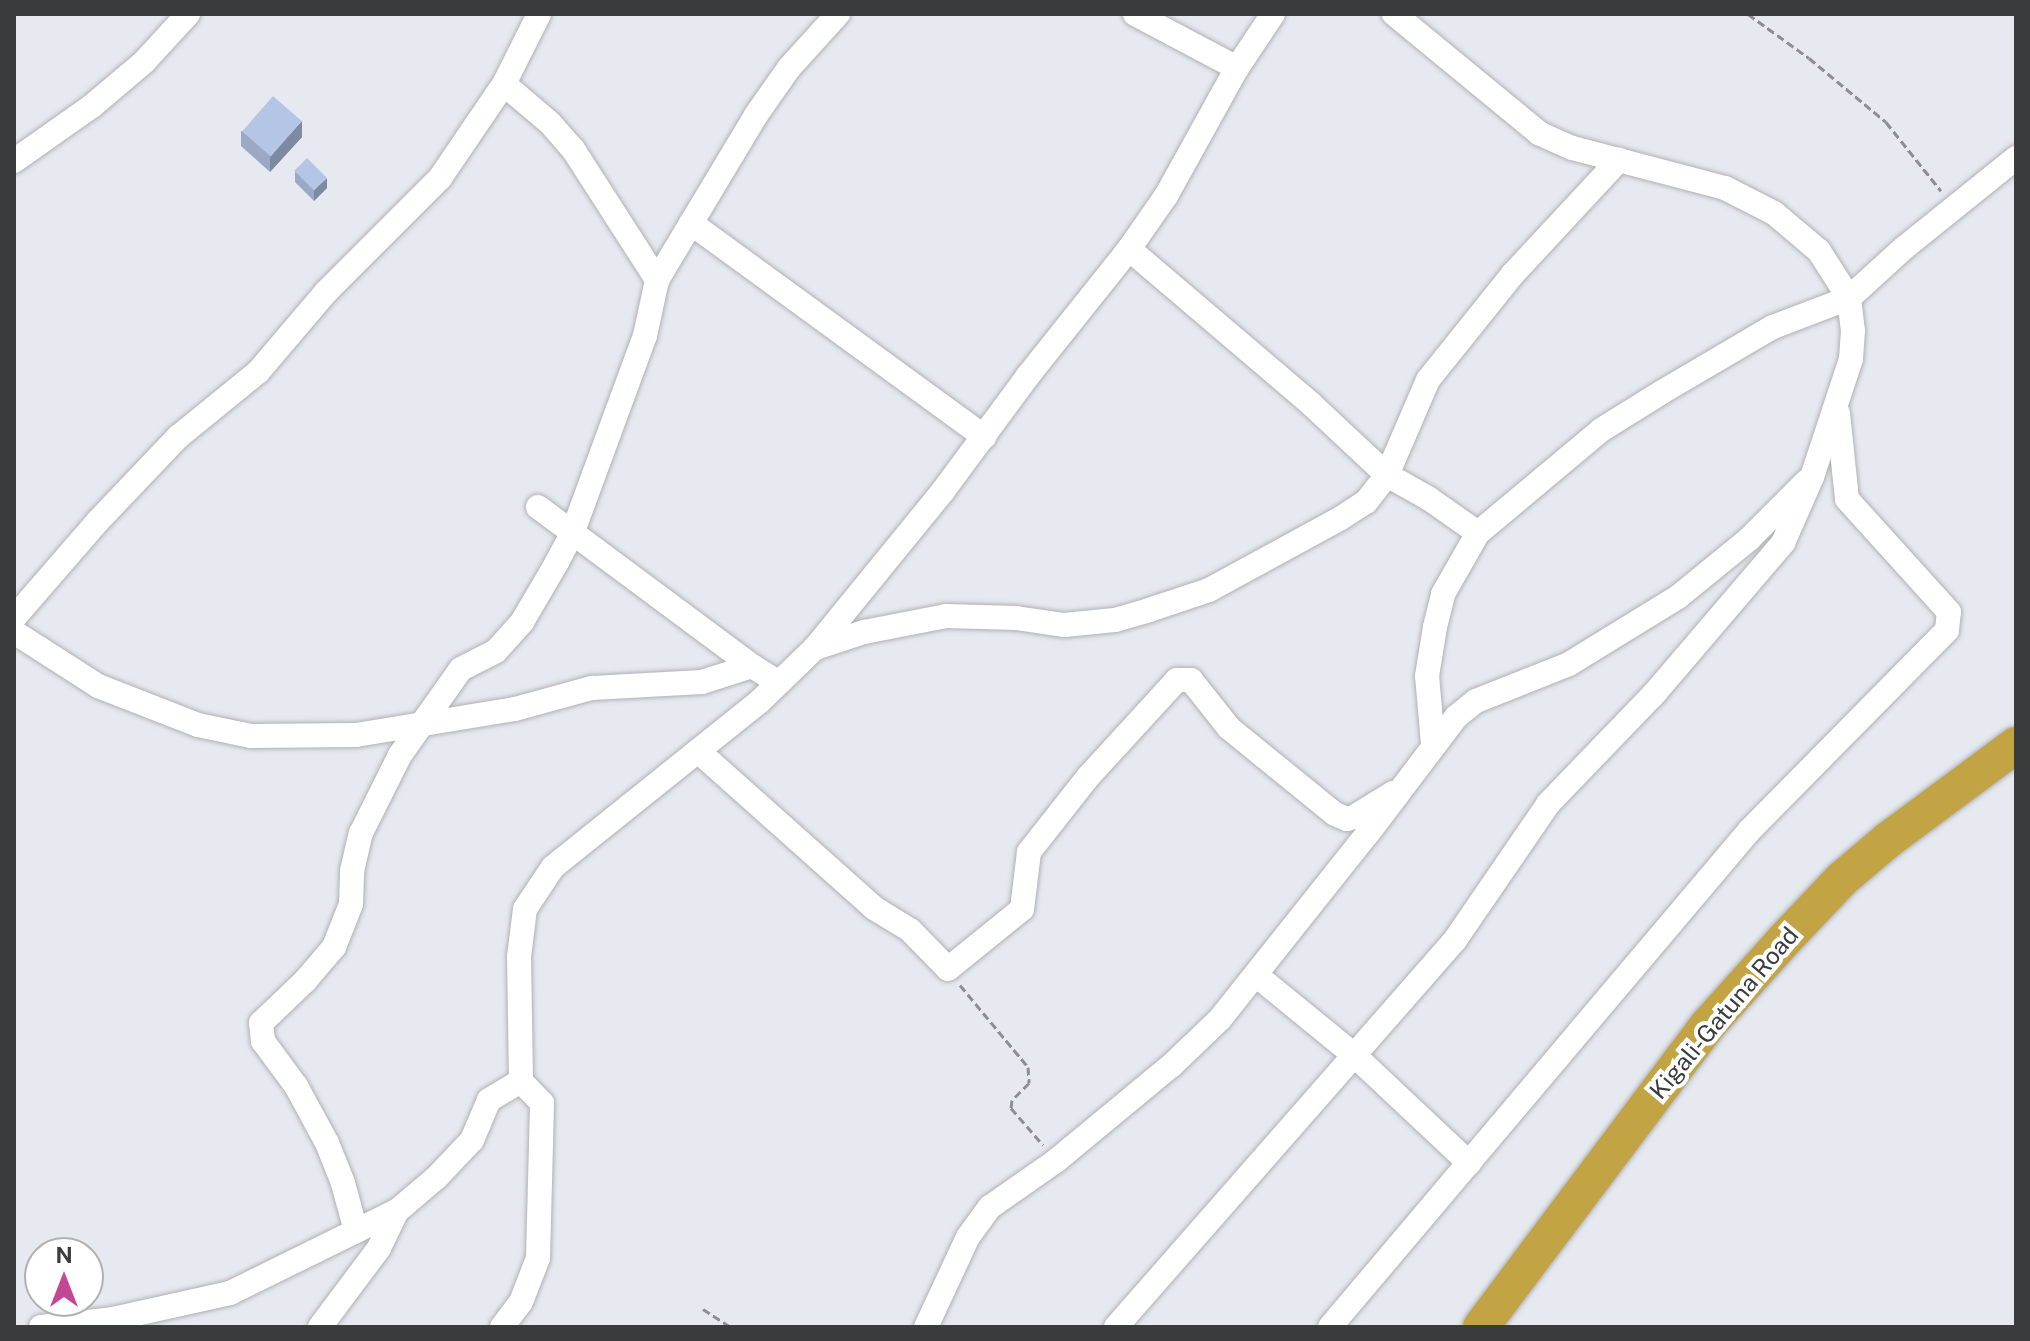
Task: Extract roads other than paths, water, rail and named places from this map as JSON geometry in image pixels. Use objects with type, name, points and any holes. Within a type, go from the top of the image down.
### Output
[{"type":"highway","name":"Kigali-Gatuna Road","points":[[1481,1327],[1707,1026],[1786,938],[1842,879],[1888,840],[2016,745]]},
{"type":"street","points":[[14,161],[92,106],[144,62],[188,14]]},
{"type":"street","points":[[14,618],[98,521],[178,437],[258,372],[326,292],[440,178],[504,84],[539,14]]},
{"type":"street","points":[[356,1231],[327,1143],[296,1086],[263,1041],[261,1023],[305,981],[334,947],[351,904],[352,871],[361,833],[400,755],[461,669],[496,651],[522,622],[572,534],[645,336],[657,280],[756,115],[789,68],[838,14]]},
{"type":"street","points":[[1135,14],[1237,68]]},
{"type":"street","points":[[502,1327],[521,1302],[538,1258],[542,1103],[521,1081],[519,934],[532,896],[553,867],[570,852],[698,751],[815,648],[1129,249],[1166,196],[1237,68],[1273,14]]},
{"type":"street","points":[[1116,1327],[1455,940],[1548,804],[1654,694],[1783,543],[1812,477],[1851,359],[1853,331],[1849,298],[1819,251],[1774,213],[1725,188],[1572,148],[1539,133],[1394,14]]},
{"type":"street","points":[[504,84],[550,123],[573,149],[657,280]]},
{"type":"street","points":[[1433,744],[1427,676],[1435,627],[1443,594],[1478,533],[1601,430],[1637,407],[1773,327],[1849,298],[2016,158]]},
{"type":"street","points":[[815,648],[864,632],[946,616],[1016,618],[1064,625],[1115,620],[1209,590],[1341,518],[1366,502],[1387,475],[1428,380],[1513,274],[1619,160]]},
{"type":"street","points":[[691,223],[984,437]]},
{"type":"street","points":[[1129,249],[1311,404],[1387,475],[1478,533]]},
{"type":"street","points":[[1330,1327],[1749,831],[1951,623],[1949,612],[1851,508],[1845,487],[1838,404]]},
{"type":"street","points":[[927,1326],[977,1222],[990,1207],[1057,1160],[1172,1065],[1220,1019],[1433,744],[1476,701],[1569,664],[1678,597],[1749,539],[1812,477]]},
{"type":"street","points":[[538,507],[778,682]]},
{"type":"street","points":[[14,632],[98,686],[198,725],[251,736],[356,735],[515,709],[592,688],[702,682],[752,666]]},
{"type":"street","points":[[698,751],[874,908],[910,930],[948,969],[1022,909],[1029,852],[1088,777],[1177,680],[1191,680],[1229,728],[1342,817],[1354,817],[1402,787]]},
{"type":"street","points":[[1256,975],[1354,1055],[1469,1163]]},
{"type":"street","points":[[41,1327],[129,1316],[230,1293],[397,1211],[437,1177],[472,1140],[489,1100],[521,1081]]},
{"type":"street","points":[[320,1327],[379,1248],[397,1211]]}]
